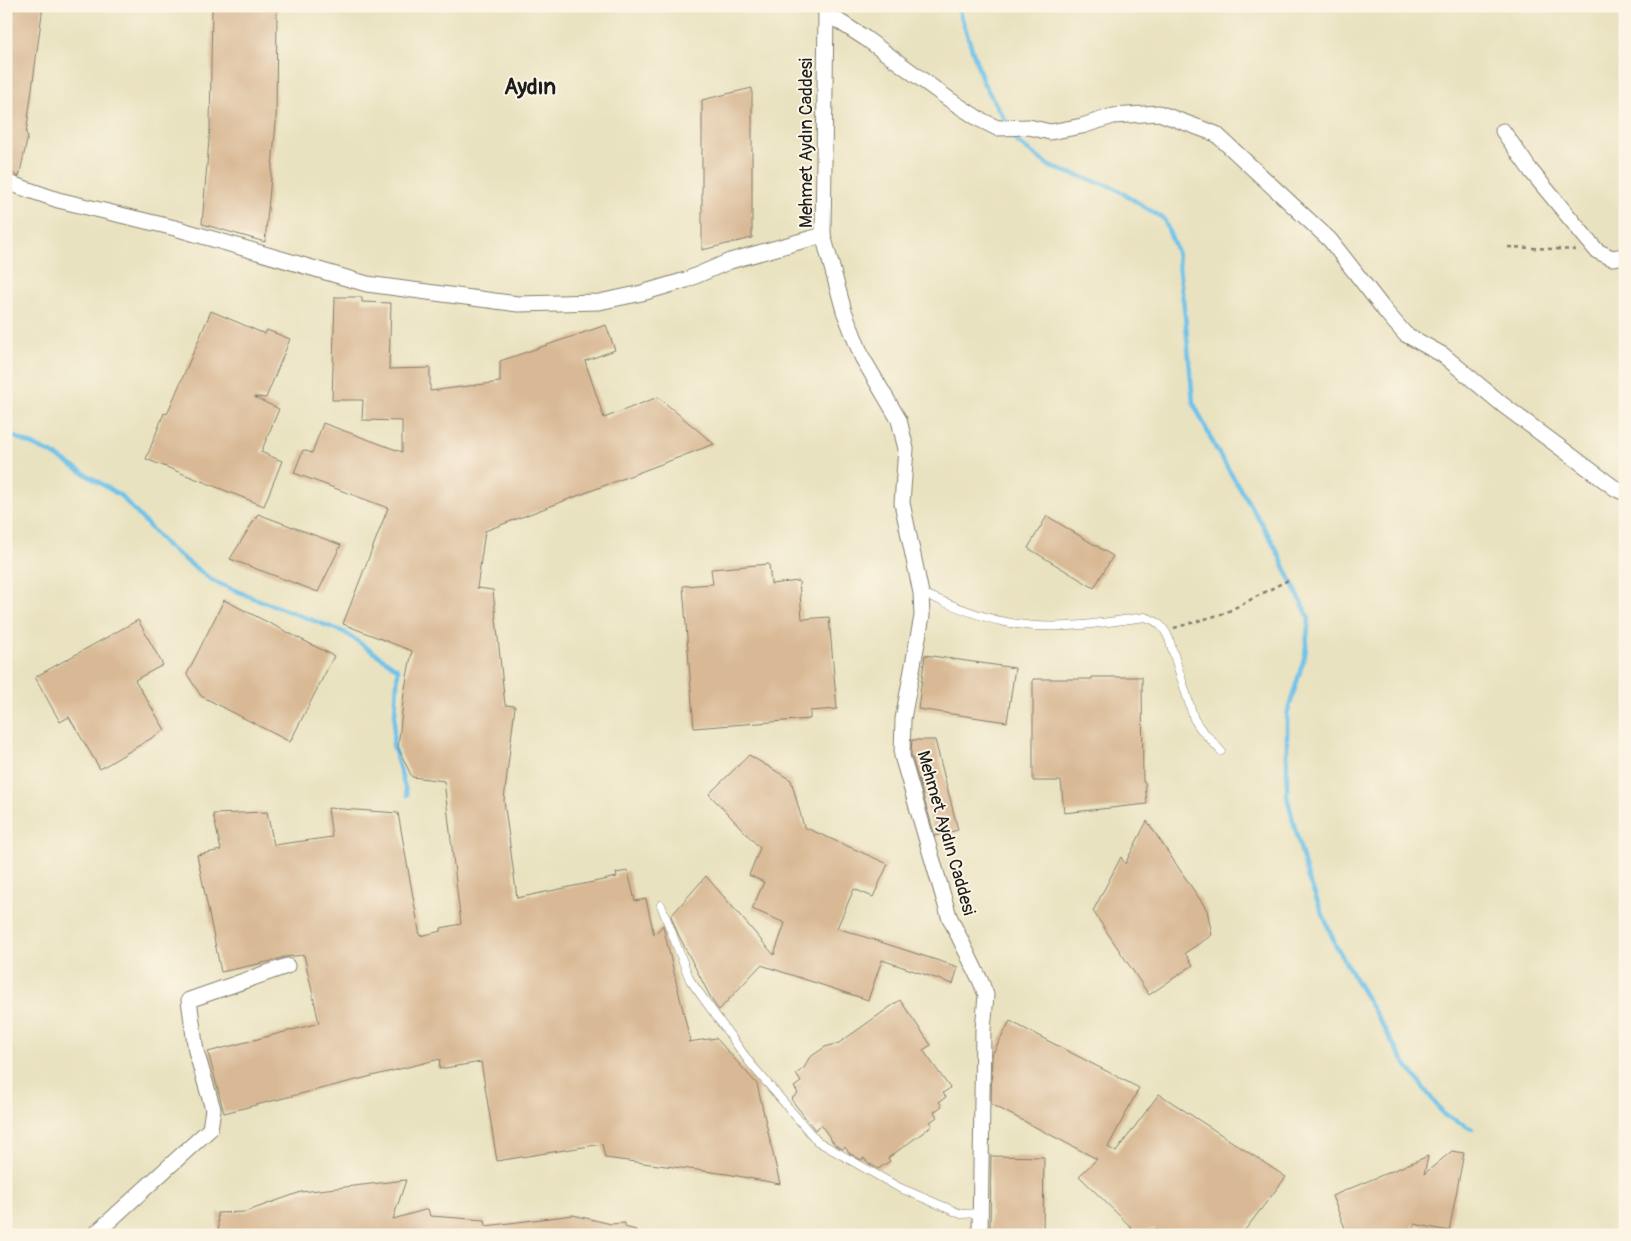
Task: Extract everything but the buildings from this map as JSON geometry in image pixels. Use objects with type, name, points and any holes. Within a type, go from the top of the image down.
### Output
[{"type":"street","points":[[826,9],[950,100],[997,128],[1029,128],[1050,132],[1082,126],[1113,116],[1159,113],[1216,134],[1330,240],[1405,334],[1444,354],[1503,405],[1616,489],[1625,493]]},
{"type":"street","name":"Mehmet Aydın Caddesi","points":[[826,9],[824,236],[844,311],[862,357],[899,420],[906,448],[902,503],[922,593],[922,616],[903,719],[902,756],[948,916],[986,995],[980,1235]]},
{"type":"street","points":[[1503,131],[1531,171],[1597,251],[1612,258],[1625,256]]},
{"type":"street","points":[[6,182],[58,200],[175,228],[367,284],[518,304],[599,302],[642,293],[686,280],[730,261],[824,236]]},
{"type":"street","points":[[94,1235],[210,1129],[213,1109],[196,1051],[189,1000],[287,966]]},
{"type":"lane","points":[[922,593],[975,614],[1029,626],[1083,626],[1145,617],[1159,623],[1165,630],[1194,718],[1220,751]]},
{"type":"lane","points":[[662,905],[690,980],[750,1063],[817,1141],[898,1187],[961,1214],[980,1212]]},
{"type":"path","points":[[1508,247],[1597,251]]},
{"type":"path","points":[[1165,630],[1225,613],[1290,579]]},
{"type":"waterway","points":[[960,6],[959,10],[983,82],[1007,124]]},
{"type":"waterway","points":[[1011,131],[1017,142],[1051,167],[1113,187],[1164,219],[1177,252],[1193,402],[1216,449],[1272,541],[1309,618],[1305,655],[1287,714],[1287,797],[1308,878],[1336,946],[1402,1059],[1444,1115],[1472,1129]]},
{"type":"waterway","points":[[6,433],[53,454],[121,496],[168,547],[213,581],[344,632],[398,669],[393,745],[407,795]]},
{"type":"district","name":"Aydın","points":[[530,87]]}]
